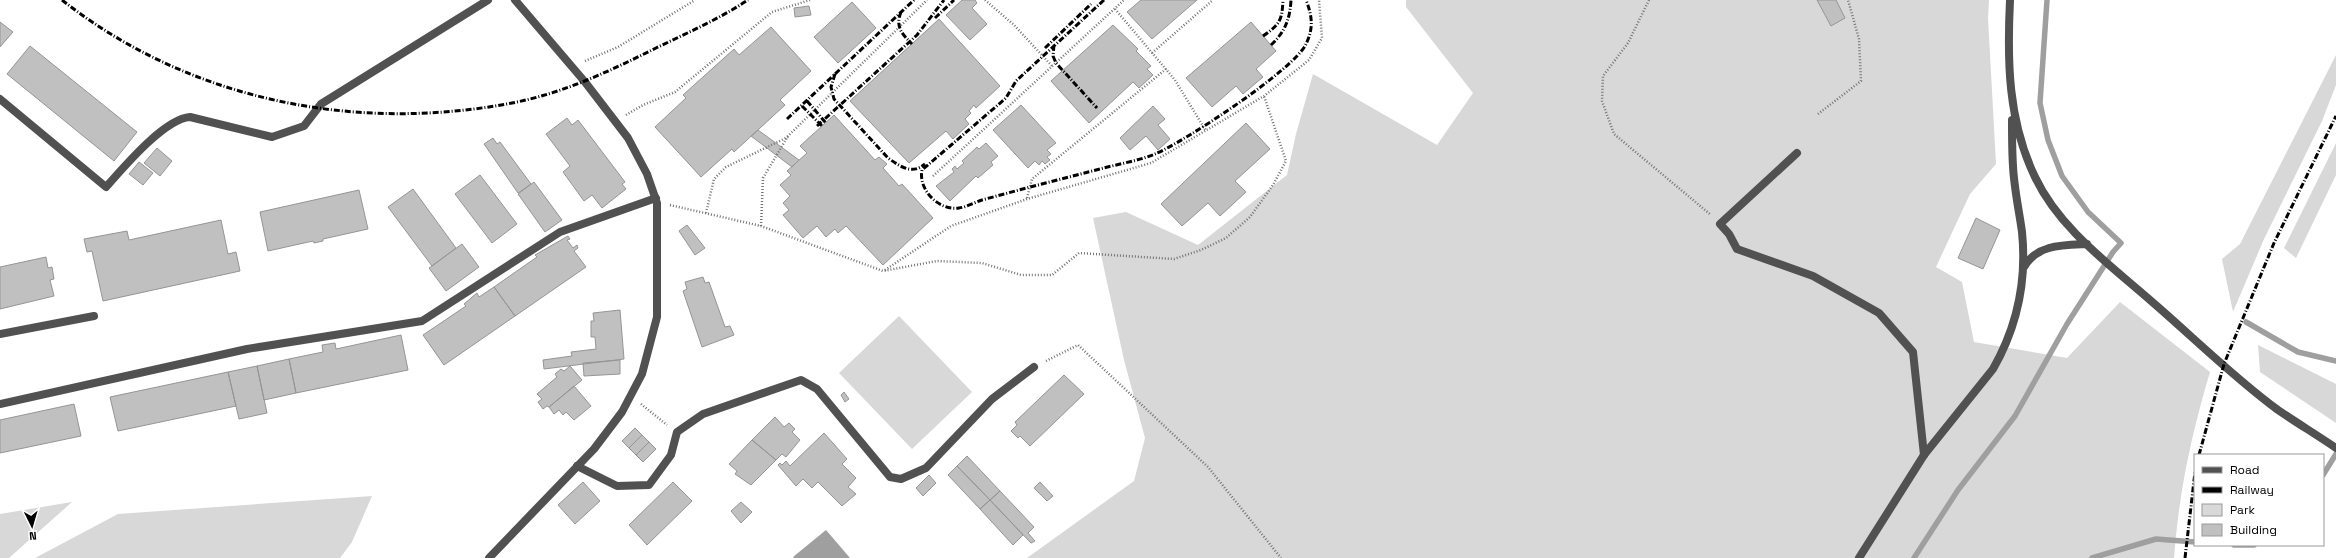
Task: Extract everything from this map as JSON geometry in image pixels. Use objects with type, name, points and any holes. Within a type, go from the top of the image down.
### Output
[{"type":"street","points":[[0,99],[106,187],[144,146],[179,118],[190,117],[272,137],[304,126],[322,104],[488,0]]},
{"type":"street","points":[[489,558],[594,449],[622,412],[642,374],[657,317],[656,200],[647,174],[628,138],[572,67],[514,0]]},
{"type":"street","points":[[1859,558],[1924,455],[1982,384],[2002,354],[2013,324],[2022,292],[2024,268],[2022,232],[2013,167],[2012,104],[2008,52],[2010,0]]},
{"type":"street","points":[[2012,104],[2025,155],[2035,178],[2048,201],[2087,244],[2122,276],[2277,409],[2336,448]]},
{"type":"street","points":[[1797,154],[1720,224],[1729,234],[1737,249],[1813,276],[1879,313],[1913,352],[1924,455]]},
{"type":"street","points":[[0,404],[246,349],[422,321],[560,232],[656,200]]},
{"type":"street","points":[[2024,268],[2033,257],[2044,249],[2056,246],[2087,244]]},
{"type":"street","points":[[0,334],[94,316]]},
{"type":"street","points":[[577,466],[617,486],[649,484],[671,455],[677,432],[703,414],[801,380],[817,389],[890,477],[901,479],[926,468],[992,399],[1034,367]]},
{"type":"path","points":[[572,67],[618,47],[695,0]]},
{"type":"path","points":[[615,122],[642,105],[675,92],[772,12],[810,0]]},
{"type":"path","points":[[761,226],[763,178],[788,136],[927,0]]},
{"type":"path","points":[[985,0],[1014,25],[1052,66]]},
{"type":"path","points":[[933,176],[1124,0]]},
{"type":"path","points":[[1152,53],[1213,0]]},
{"type":"path","points":[[883,271],[951,226],[1027,199],[1151,163],[1206,132],[1264,96],[1309,60],[1322,38],[1319,0]]},
{"type":"path","points":[[1650,0],[1628,43],[1603,76],[1602,101],[1614,134],[1720,224]]},
{"type":"path","points":[[1818,114],[1861,81],[1859,39],[1848,0]]},
{"type":"path","points":[[1115,9],[1175,80],[1206,132]]},
{"type":"path","points":[[1027,199],[1032,179],[1166,69]]},
{"type":"path","points":[[656,200],[761,226],[883,271],[937,261],[982,263],[1021,275],[1052,275],[1079,253],[1174,259],[1226,238],[1250,218],[1273,185],[1286,161],[1264,96]]},
{"type":"path","points":[[706,213],[714,179],[726,167],[788,136]]},
{"type":"path","points":[[1034,367],[1078,345],[1208,467],[1281,558]]},
{"type":"path","points":[[643,406],[655,417],[677,432]]},
{"type":"green space","points":[[1406,0],[1989,0],[1988,18],[1996,164],[1970,194],[1936,267],[1962,282],[1974,342],[2067,358],[2120,302],[2210,372],[2197,419],[2187,464],[2179,510],[2174,558],[1027,558],[1134,481],[1145,438],[1124,360],[1093,218],[1126,212],[1198,245],[1287,175],[1296,134],[1313,74],[1437,145],[1473,93],[1406,7]]},
{"type":"green space","points":[[2336,55],[2336,85],[2322,121],[2264,239],[2233,312],[2222,259],[2240,244]]},
{"type":"green space","points":[[2336,143],[2336,175],[2296,258],[2284,248]]},
{"type":"green space","points":[[899,316],[972,392],[912,449],[839,373]]},
{"type":"green space","points":[[2258,345],[2336,384],[2336,423],[2260,372]]},
{"type":"green space","points":[[372,496],[352,542],[340,558],[35,558],[118,514]]},
{"type":"green space","points":[[72,502],[9,558],[0,558],[0,514]]},
{"type":"shaded area","points":[[826,530],[850,558],[793,557]]},
{"type":"building","points":[[962,0],[975,0],[977,3],[972,8],[987,24],[970,40],[946,15]]},
{"type":"building","points":[[1141,0],[1197,0],[1152,39],[1127,12]]},
{"type":"building","points":[[1817,0],[1836,0],[1845,18],[1831,26]]},
{"type":"building","points":[[852,2],[876,28],[838,63],[814,37]]},
{"type":"building","points":[[809,6],[811,15],[795,17],[794,8]]},
{"type":"building","points":[[939,19],[1000,86],[976,108],[974,105],[969,111],[971,113],[965,119],[969,124],[953,139],[946,131],[909,163],[850,101]]},
{"type":"building","points":[[0,22],[13,32],[0,47]]},
{"type":"building","points":[[1251,22],[1276,51],[1256,69],[1263,77],[1243,94],[1236,86],[1212,107],[1186,78]]},
{"type":"building","points":[[1113,25],[1138,49],[1136,51],[1151,66],[1147,69],[1153,75],[1139,88],[1133,82],[1089,123],[1051,81]]},
{"type":"building","points":[[771,27],[811,71],[780,100],[785,105],[734,152],[732,149],[701,177],[655,127],[686,98],[683,95],[734,49],[739,55]]},
{"type":"building","points":[[30,46],[137,132],[114,161],[7,74]]},
{"type":"building","points":[[1021,105],[1056,143],[1047,150],[1051,154],[1047,157],[1050,160],[1045,164],[1042,161],[1039,165],[1035,161],[1028,168],[993,130]]},
{"type":"building","points":[[1153,106],[1165,119],[1158,125],[1170,139],[1158,150],[1146,136],[1130,150],[1120,138]]},
{"type":"building","points":[[834,115],[875,160],[879,157],[887,164],[883,168],[899,186],[902,184],[933,218],[883,265],[846,226],[838,233],[835,229],[826,237],[817,226],[803,238],[783,215],[789,210],[783,203],[790,196],[780,185],[791,175],[787,171],[807,153],[800,146]]},
{"type":"building","points":[[567,118],[572,125],[578,120],[625,182],[622,184],[626,189],[602,208],[592,195],[584,201],[563,172],[570,166],[546,134]]},
{"type":"building","points":[[1246,123],[1270,149],[1235,181],[1246,192],[1220,216],[1208,203],[1182,226],[1161,204]]},
{"type":"building","points":[[758,130],[799,160],[792,167],[751,136]]},
{"type":"building","points":[[493,138],[497,144],[500,142],[531,184],[518,193],[484,144]]},
{"type":"building","points":[[986,143],[998,156],[991,162],[993,165],[978,178],[976,176],[950,201],[936,186],[954,172],[952,169],[955,166],[957,169],[964,163],[962,161],[977,147],[979,149]]},
{"type":"building","points":[[157,148],[172,161],[160,176],[144,163]]},
{"type":"building","points":[[139,162],[153,173],[143,185],[129,174]]},
{"type":"building","points":[[480,175],[517,224],[492,243],[455,194]]},
{"type":"building","points":[[534,182],[562,220],[545,232],[518,194]]},
{"type":"building","points":[[413,189],[456,248],[432,266],[388,207]]},
{"type":"building","points":[[359,190],[368,229],[323,239],[323,241],[314,243],[313,241],[268,251],[260,212]]},
{"type":"building","points":[[1976,218],[2000,230],[1983,269],[1958,258]]},
{"type":"building","points":[[221,220],[228,254],[236,252],[240,271],[103,301],[92,251],[87,252],[84,239],[127,231],[129,240]]},
{"type":"building","points":[[687,225],[705,248],[695,255],[679,231]]},
{"type":"building","points":[[568,236],[570,239],[567,240],[573,248],[577,245],[578,248],[574,251],[586,267],[515,316],[494,287],[537,257],[535,255]]},
{"type":"building","points":[[462,244],[479,267],[446,291],[429,268]]},
{"type":"building","points":[[46,257],[48,268],[52,267],[54,279],[50,280],[54,296],[0,309],[0,267]]},
{"type":"building","points":[[703,277],[705,283],[709,282],[725,327],[730,326],[734,335],[702,347],[683,291],[687,289],[685,282]]},
{"type":"building","points":[[494,287],[515,316],[444,365],[423,335],[466,306],[464,304],[477,293],[479,297]]},
{"type":"building","points":[[620,310],[624,359],[544,369],[543,360],[572,356],[571,352],[596,349],[595,337],[591,337],[591,321],[594,321],[593,313]]},
{"type":"building","points":[[401,335],[408,370],[296,393],[289,359],[323,352],[322,345],[335,343],[336,349]]},
{"type":"building","points":[[289,359],[296,393],[264,400],[257,366]]},
{"type":"building","points":[[620,360],[620,374],[584,376],[583,363]]},
{"type":"building","points":[[257,366],[267,413],[239,419],[228,372]]},
{"type":"building","points":[[570,366],[582,380],[549,407],[547,406],[543,409],[538,402],[542,399],[537,394],[557,377],[555,374],[561,369],[564,371]]},
{"type":"building","points":[[228,372],[236,406],[118,431],[110,397]]},
{"type":"building","points":[[1064,375],[1084,394],[1030,446],[1020,436],[1018,438],[1011,431],[1017,425],[1015,422]]},
{"type":"building","points":[[574,386],[591,406],[574,420],[566,412],[563,415],[559,410],[554,414],[549,407]]},
{"type":"building","points":[[844,392],[849,399],[845,402],[841,395]]},
{"type":"building","points":[[74,404],[81,436],[0,453],[0,420]]},
{"type":"building","points":[[775,417],[784,427],[789,423],[795,429],[792,432],[800,440],[786,457],[782,454],[776,460],[752,440]]},
{"type":"building","points":[[635,428],[642,435],[629,448],[622,441]]},
{"type":"building","points":[[824,433],[847,459],[842,464],[856,478],[848,487],[856,494],[842,506],[818,482],[812,488],[803,479],[796,486],[778,465],[780,463],[782,465],[786,461],[790,466]]},
{"type":"building","points":[[642,435],[649,442],[636,455],[629,448]]},
{"type":"building","points":[[752,440],[776,460],[751,485],[735,474],[737,471],[729,464]]},
{"type":"building","points":[[649,442],[656,449],[643,462],[636,455]]},
{"type":"building","points":[[967,456],[1000,491],[990,500],[957,466]]},
{"type":"building","points":[[957,466],[990,500],[980,509],[948,475]]},
{"type":"building","points":[[929,475],[936,483],[923,496],[916,488]]},
{"type":"building","points":[[583,482],[600,501],[575,524],[558,505]]},
{"type":"building","points":[[673,482],[692,501],[647,545],[629,525]]},
{"type":"building","points":[[1040,482],[1053,496],[1047,501],[1034,488]]},
{"type":"building","points":[[1000,491],[1034,527],[1028,533],[1035,541],[1031,543],[990,500]]},
{"type":"building","points":[[990,500],[1023,535],[1013,545],[980,509]]},
{"type":"building","points":[[741,502],[752,512],[741,523],[731,511]]},
{"type":"waterway","points":[[1914,558],[1958,490],[2015,416],[2067,324],[2113,252],[2121,243],[2088,212],[2062,176],[2048,140],[2040,103],[2047,0]]},
{"type":"waterway","points":[[2246,322],[2298,352],[2336,361]]},
{"type":"waterway","points":[[2324,473],[2336,454]]},
{"type":"waterway","points":[[2092,558],[2156,539],[2194,542]]},
{"type":"railway","points":[[62,0],[111,34],[164,62],[219,84],[275,100],[334,110],[393,114],[453,111],[512,103],[550,93],[621,65],[714,20],[748,0]]},
{"type":"railway","points":[[787,119],[914,0]]},
{"type":"railway","points":[[817,126],[917,35],[944,0]]},
{"type":"railway","points":[[935,18],[954,0]]},
{"type":"railway","points":[[1104,0],[1016,81],[1006,98],[922,170],[923,185],[937,203],[952,208],[968,206],[997,196],[1142,159],[1169,147],[1213,121],[1261,87],[1298,55],[1309,38],[1311,27],[1311,16],[1306,0]]},
{"type":"railway","points":[[1263,36],[1277,25],[1282,13],[1283,0]]},
{"type":"railway","points":[[1271,45],[1286,25],[1291,0]]},
{"type":"railway","points":[[1045,48],[1091,4]]},
{"type":"railway","points":[[901,12],[899,17],[900,30],[912,44]]},
{"type":"railway","points":[[1054,45],[1053,56],[1056,63],[1097,108]]},
{"type":"railway","points":[[835,74],[831,87],[834,99],[888,158],[902,167],[911,169],[916,169],[925,164]]},
{"type":"railway","points":[[807,101],[826,123]]},
{"type":"railway","points":[[802,106],[822,126]]},
{"type":"railway","points":[[2199,454],[2224,364],[2274,243],[2336,116]]},
{"type":"railway","points":[[2185,558],[2194,481]]}]
